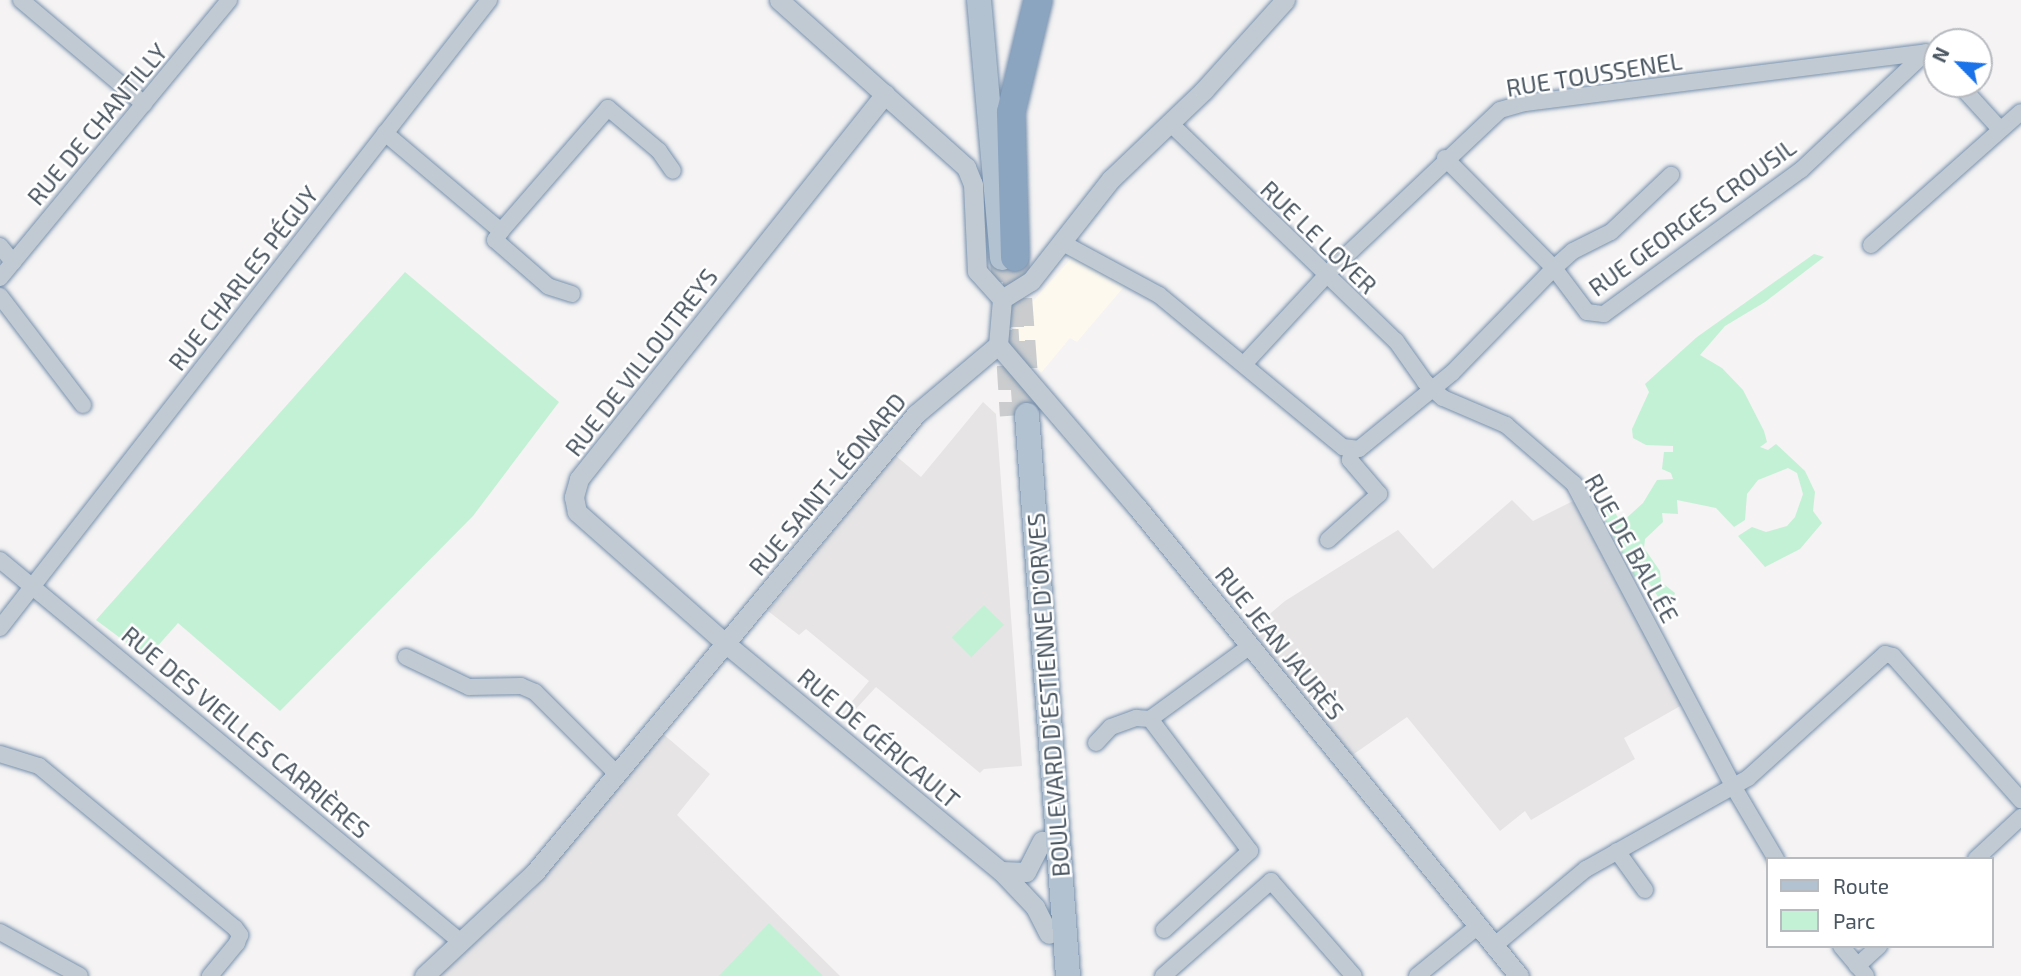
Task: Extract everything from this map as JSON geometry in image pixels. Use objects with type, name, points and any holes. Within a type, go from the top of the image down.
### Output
[{"type":"highway","points":[[1008,257],[1011,112],[1038,0]]},
{"type":"main road","points":[[979,0],[1008,257]]},
{"type":"main road","name":"BOULEVARD D'ESTIENNE D'ORVES","points":[[1051,976],[1020,415],[1068,976]]},
{"type":"street","points":[[20,0],[144,104]]},
{"type":"street","name":"RUE DE CHANTILLY","points":[[0,278],[229,0]]},
{"type":"street","name":"RUE CHARLES PÉGUY","points":[[0,628],[489,0]]},
{"type":"street","points":[[779,0],[970,172],[977,271],[1002,299],[998,345]]},
{"type":"street","points":[[1002,299],[1031,281],[1111,179],[1170,123],[1285,0]]},
{"type":"street","name":"RUE TOUSSENEL","points":[[1246,362],[1326,276],[1445,158],[1489,118],[1512,106],[1923,57]]},
{"type":"street","name":"RUE GEORGES CROUSIL","points":[[1432,388],[1475,352],[1554,268],[1587,312],[1604,314],[1801,170],[1923,63]]},
{"type":"street","name":"RUE DE VILLOUTREYS","points":[[725,643],[577,512],[574,497],[579,479],[885,94]]},
{"type":"street","points":[[1972,98],[1999,128]]},
{"type":"street","points":[[572,294],[548,286],[495,240],[501,231],[608,108],[659,151],[673,171]]},
{"type":"street","points":[[1871,245],[1938,190],[1999,128],[2021,112]]},
{"type":"street","name":"RUE LE LOYER","points":[[1170,123],[1396,341],[1432,388]]},
{"type":"street","points":[[385,133],[501,231]]},
{"type":"street","points":[[1445,158],[1554,268],[1573,251],[1611,232],[1671,175]]},
{"type":"street","points":[[1061,242],[1159,295],[1246,362],[1336,441],[1352,450],[1366,445],[1432,388]]},
{"type":"street","points":[[0,246],[13,262]]},
{"type":"street","points":[[0,296],[83,405]]},
{"type":"street","name":"RUE SAINT-LÉONARD","points":[[424,976],[529,878],[916,414],[998,345]]},
{"type":"street","name":"RUE JEAN JAURÈS","points":[[998,345],[1250,646],[1520,976]]},
{"type":"street","name":"RUE DE BALLÉE","points":[[1432,388],[1443,398],[1506,425],[1574,484],[1732,786],[1775,857]]},
{"type":"street","points":[[1328,540],[1379,494],[1350,460],[1352,450]]},
{"type":"street","name":"RUE DES VIEILLES CARRIÈRES","points":[[0,560],[461,942]]},
{"type":"street","name":"RUE DE GÉRICAULT","points":[[725,643],[1001,872],[1035,907],[1049,934]]},
{"type":"street","points":[[1096,743],[1111,727],[1136,718],[1150,719],[1250,646]]},
{"type":"street","points":[[1495,946],[1586,869],[1748,778],[1888,653],[2021,800]]},
{"type":"street","points":[[406,657],[469,687],[521,686],[535,692],[615,772]]},
{"type":"street","points":[[1150,719],[1251,851],[1164,930]]},
{"type":"street","points":[[0,754],[39,766],[240,935],[210,976]]},
{"type":"street","points":[[1978,857],[2021,817]]},
{"type":"street","points":[[1001,872],[1026,872],[1042,841]]},
{"type":"street","points":[[1617,851],[1645,890]]},
{"type":"street","points":[[1163,976],[1271,881],[1353,976]]},
{"type":"street","points":[[1417,976],[1478,926]]},
{"type":"street","points":[[0,932],[80,976]]},
{"type":"street","points":[[1843,948],[1861,971],[1878,948]]},
{"type":"shaded area","points":[[1075,254],[1128,282],[1077,342],[1070,338],[1041,373],[1018,345],[1015,321]]},
{"type":"shaded area","points":[[983,402],[996,414],[1022,766],[984,769],[980,773],[876,687],[844,722],[839,717],[869,681],[806,629],[799,635],[768,611],[895,455],[921,477]]},
{"type":"shaded area","points":[[1512,500],[1533,521],[1573,501],[1682,705],[1624,738],[1635,759],[1531,820],[1525,811],[1500,831],[1407,717],[1351,756],[1250,631],[1285,601],[1398,530],[1433,569]]},
{"type":"shaded area","points":[[662,733],[710,774],[677,815],[840,976],[438,976],[534,889]]},
{"type":"green space","points":[[1814,254],[1824,257],[1765,302],[1725,326],[1700,355],[1722,368],[1743,390],[1764,431],[1767,442],[1760,447],[1768,450],[1776,444],[1805,471],[1815,492],[1813,511],[1822,523],[1800,549],[1765,567],[1738,536],[1752,527],[1766,532],[1787,526],[1795,517],[1803,494],[1797,473],[1788,468],[1758,480],[1747,494],[1745,520],[1734,527],[1716,508],[1677,500],[1678,514],[1662,513],[1663,522],[1645,539],[1644,548],[1660,571],[1661,582],[1675,593],[1668,612],[1649,583],[1638,583],[1601,512],[1608,500],[1621,523],[1643,503],[1657,480],[1673,479],[1671,473],[1662,469],[1664,452],[1673,452],[1673,446],[1646,445],[1633,438],[1632,429],[1649,392],[1645,384],[1697,337]]},
{"type":"green space","points":[[405,272],[559,402],[473,516],[280,711],[178,623],[147,658],[96,620]]},
{"type":"green space","points":[[984,605],[1004,625],[971,657],[951,638]]},
{"type":"green space","points":[[769,923],[823,976],[719,976]]},
{"type":"tunnel","points":[[1015,257],[1027,415]]},
{"type":"tunnel","points":[[1002,258],[1012,416]]}]
